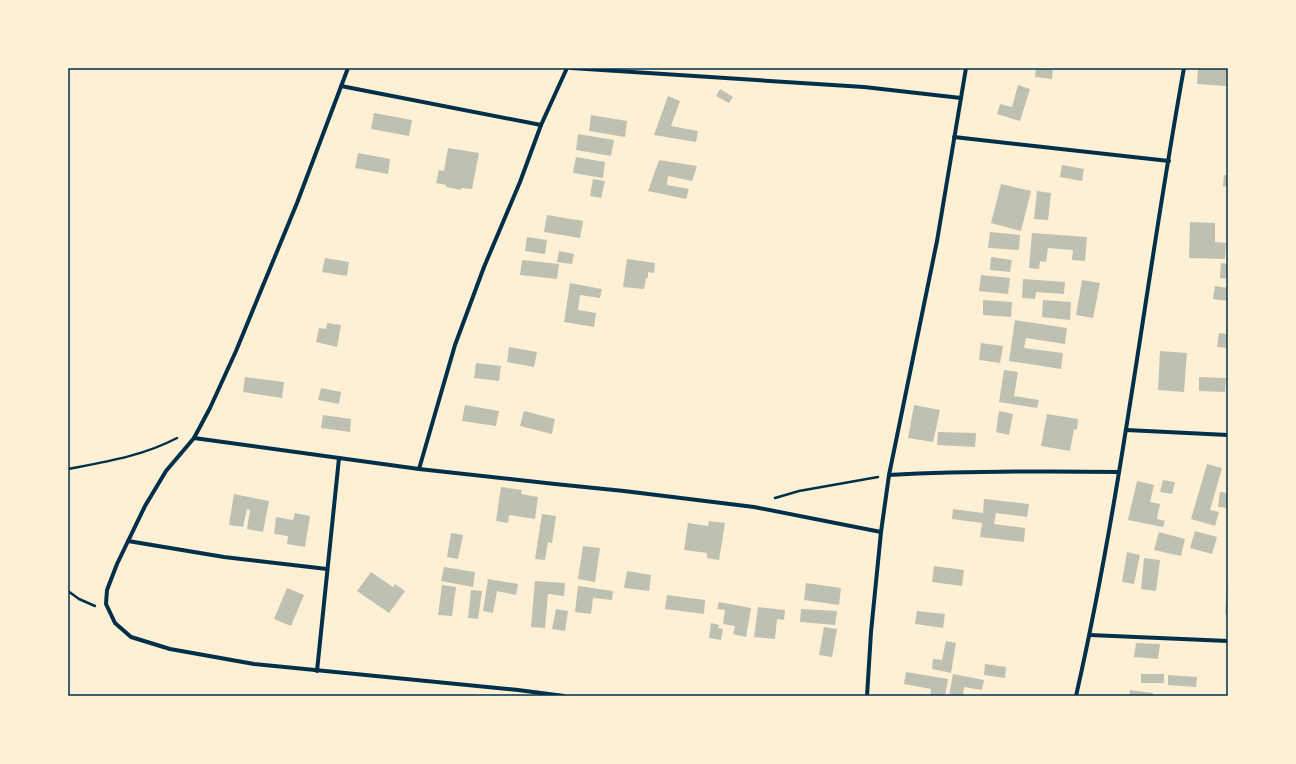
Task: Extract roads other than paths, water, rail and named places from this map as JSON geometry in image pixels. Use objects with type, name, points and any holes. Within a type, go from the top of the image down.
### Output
[{"type":"street","points":[[348,68],[298,203],[258,301],[210,408],[194,438],[166,471],[144,506],[117,564],[107,590],[106,604],[114,623],[131,637],[170,649],[254,664],[518,690],[564,696]]},
{"type":"street","points":[[419,469],[456,344],[484,267],[520,182],[541,125],[567,68]]},
{"type":"street","points":[[571,68],[864,87],[961,98]]},
{"type":"street","points":[[867,696],[871,632],[881,532],[889,475],[937,241],[966,68]]},
{"type":"street","points":[[1076,696],[1090,635],[1119,472],[1184,68]]},
{"type":"street","points":[[341,86],[541,125]]},
{"type":"street","points":[[954,137],[1169,161]]},
{"type":"street","points":[[1126,430],[1228,435]]},
{"type":"street","points":[[194,438],[419,469],[624,491],[754,507],[881,532]]},
{"type":"street","points":[[317,671],[339,458]]},
{"type":"street","points":[[889,475],[946,472],[1020,471],[1119,472]]},
{"type":"street","points":[[128,541],[224,557],[327,569]]},
{"type":"street","points":[[1090,635],[1227,642]]}]
